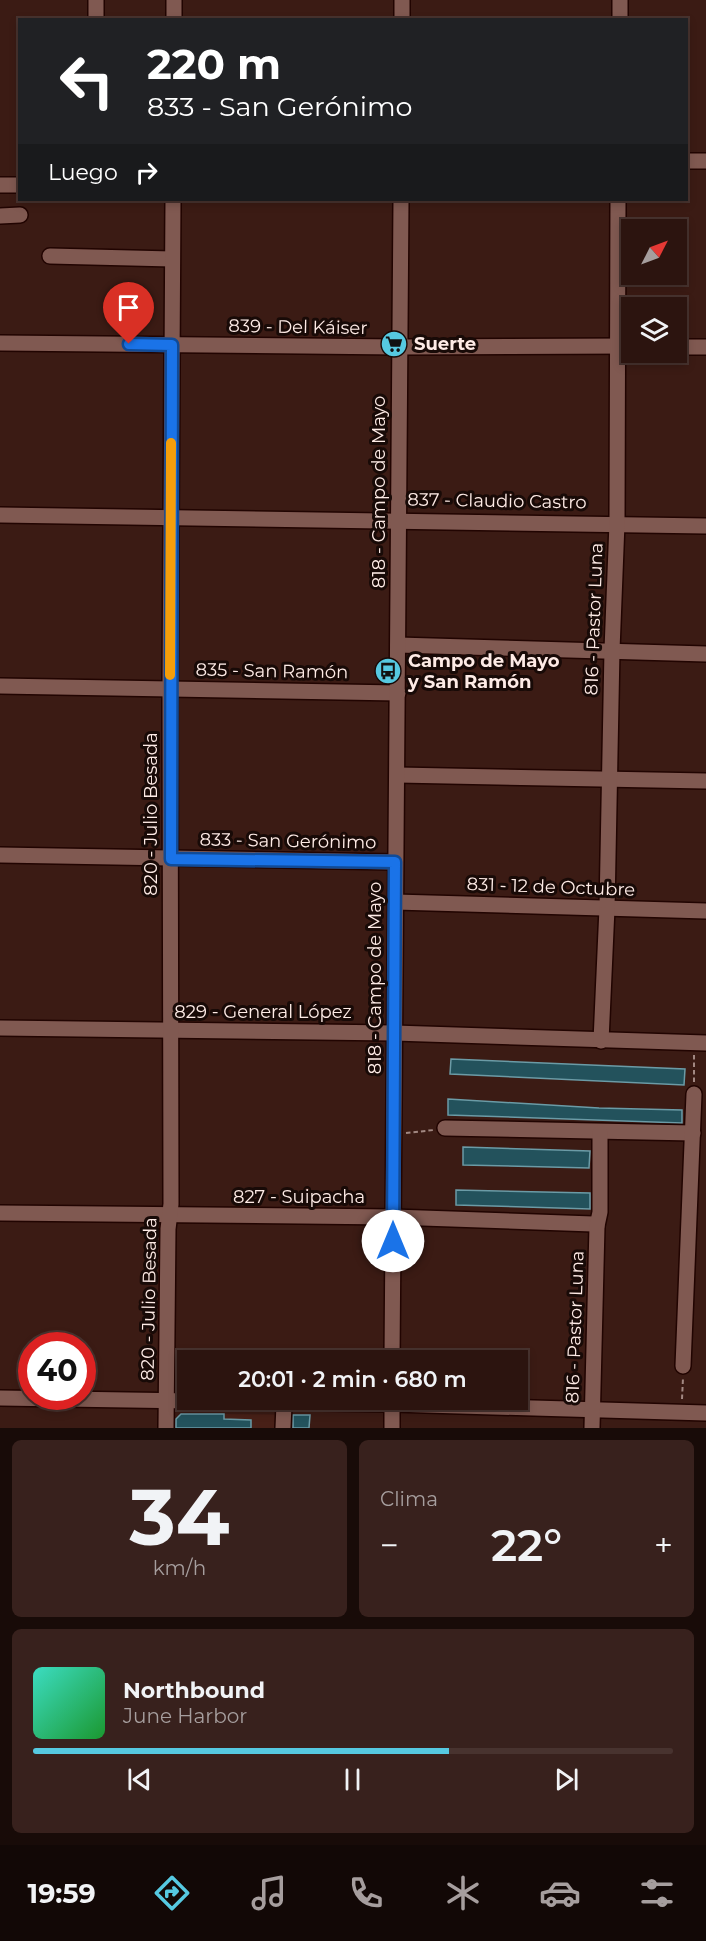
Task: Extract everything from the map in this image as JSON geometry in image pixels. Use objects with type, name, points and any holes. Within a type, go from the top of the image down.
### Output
[{"type":"street","points":[[96,0],[96,18]]},
{"type":"street","points":[[174,0],[174,18]]},
{"type":"street","points":[[402,0],[402,18]]},
{"type":"street","points":[[620,0],[620,18]]},
{"type":"street","points":[[688,161],[706,161]]},
{"type":"street","points":[[0,185],[18,185]]},
{"type":"street","name":"820 - Julio Besada","points":[[166,1428],[170,1216],[173,201]]},
{"type":"street","name":"818 - Campo de Mayo","points":[[392,1350],[401,201]]},
{"type":"street","name":"816 - Pastor Luna","points":[[618,201],[623,297]]},
{"type":"street","points":[[0,216],[20,215]]},
{"type":"street","points":[[50,256],[172,260]]},
{"type":"street","name":"839 - Del Káiser","points":[[0,343],[400,347],[621,346]]},
{"type":"street","points":[[687,347],[706,347]]},
{"type":"street","name":"816 - Pastor Luna","points":[[601,1041],[607,908],[612,650],[624,363]]},
{"type":"street","name":"837 - Claudio Castro","points":[[0,515],[399,519],[706,526]]},
{"type":"street","points":[[398,645],[706,654]]},
{"type":"street","name":"835 - San Ramón","points":[[0,686],[398,693]]},
{"type":"street","points":[[398,774],[706,781]]},
{"type":"street","name":"833 - San Gerónimo","points":[[0,855],[395,862]]},
{"type":"street","name":"831 - 12 de Octubre","points":[[395,902],[706,911]]},
{"type":"street","name":"829 - General López","points":[[0,1028],[394,1033],[700,1043]]},
{"type":"street","points":[[684,1366],[694,1094]]},
{"type":"street","points":[[445,1128],[600,1133],[693,1133]]},
{"type":"street","name":"816 - Pastor Luna","points":[[592,1428],[597,1226],[600,1212],[600,1133]]},
{"type":"street","name":"827 - Suipacha","points":[[0,1213],[393,1217],[593,1224],[597,1226]]},
{"type":"street","points":[[0,1398],[177,1401]]},
{"type":"street","points":[[528,1407],[706,1413]]},
{"type":"street","points":[[283,1428],[284,1410]]},
{"type":"street","points":[[392,1410],[392,1428]]},
{"type":"path","points":[[694,1094],[700,1043]]},
{"type":"path","points":[[393,1134],[445,1128]]},
{"type":"path","points":[[681,1413],[684,1366]]},
{"type":"shaded area","points":[[224,1414],[310,1415],[309,1428],[224,1428]]},
{"type":"building","points":[[451,1059],[685,1069],[684,1085],[450,1074]]},
{"type":"building","points":[[448,1099],[599,1108],[682,1110],[682,1123],[448,1115]]},
{"type":"building","points":[[463,1147],[590,1151],[589,1168],[463,1165]]},
{"type":"building","points":[[456,1190],[590,1193],[590,1209],[456,1205]]},
{"type":"building","points":[[181,1414],[224,1414],[224,1419],[251,1420],[251,1428],[176,1428],[176,1419]]},
{"type":"building","points":[[293,1415],[310,1415],[309,1428],[293,1428]]},
{"type":"slow traffic","points":[[170,675],[171,443]]},
{"type":"place","name":"Suerte","points":[[394,344]]},
{"type":"place","name":"Campo de Mayo y San Ramón","points":[[388,671]]},
{"type":"route","points":[[129,344],[172,345],[171,859],[395,862],[393,1241]]}]
